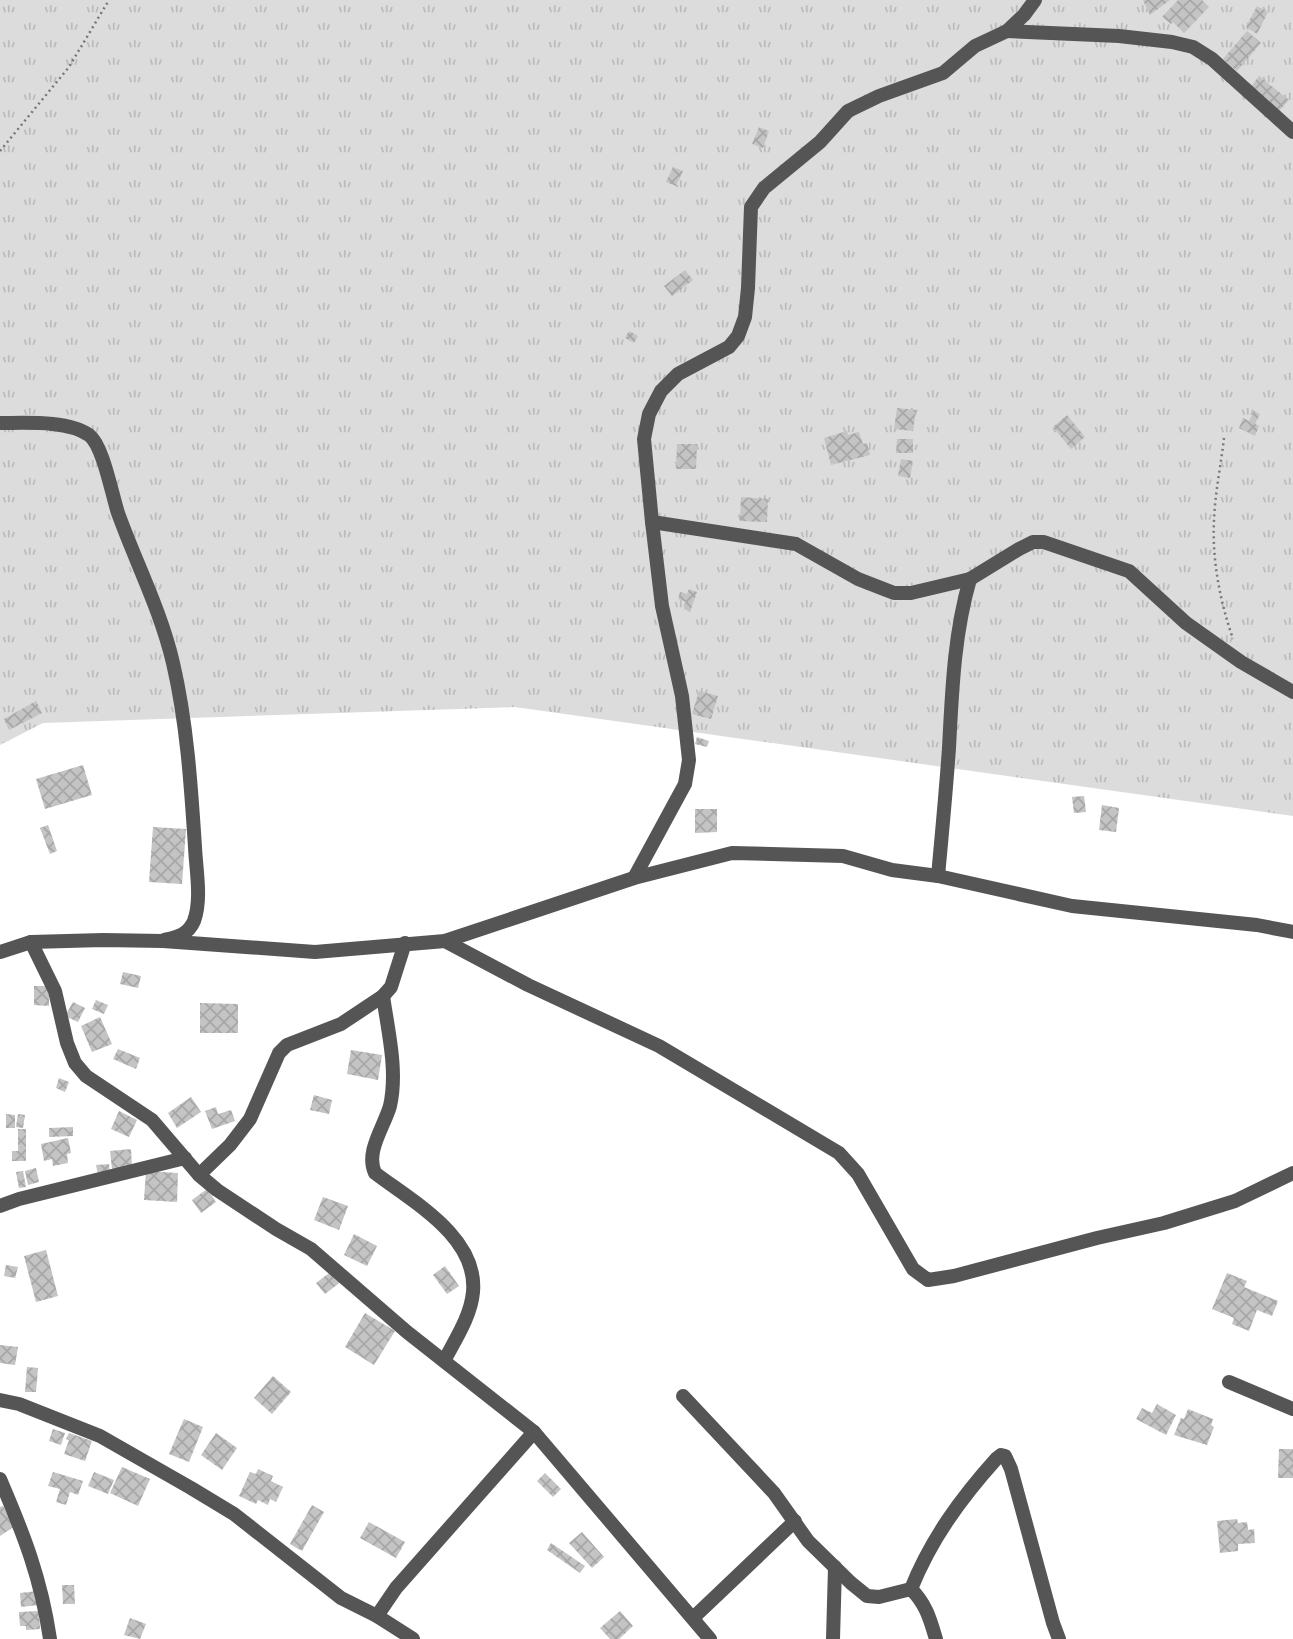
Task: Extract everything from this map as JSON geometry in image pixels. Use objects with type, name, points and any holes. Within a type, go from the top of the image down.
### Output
[{"type":"street","points":[[634,878],[685,784],[689,760],[682,696],[662,606],[652,522],[643,439],[649,414],[661,391],[678,374],[729,347],[738,337],[745,317],[748,288],[751,207],[764,188],[820,142],[848,111],[943,73],[975,46],[1007,31],[1035,0]]},
{"type":"street","points":[[1007,31],[1119,36],[1193,47],[1220,66],[1293,132]]},
{"type":"street","points":[[0,423],[64,426],[91,436],[97,446],[117,511],[157,612],[173,662],[185,730],[197,909],[193,924],[182,936],[163,941]]},
{"type":"street","points":[[652,522],[796,544],[858,579],[894,593],[911,593],[970,579],[1032,542],[1044,542],[1129,571],[1171,611],[1241,663],[1293,692]]},
{"type":"street","points":[[937,876],[946,790],[954,660],[961,610],[970,579]]},
{"type":"street","points":[[0,952],[31,942],[163,941],[315,951],[445,941],[634,878],[732,853],[843,856],[892,870],[937,876],[1072,906],[1257,925],[1293,932]]},
{"type":"street","points":[[445,941],[528,985],[659,1046],[839,1153],[858,1174],[913,1269],[928,1280],[954,1276],[1164,1223],[1235,1201],[1293,1173]]},
{"type":"street","points":[[31,942],[55,991],[67,1043],[75,1063],[86,1076],[152,1120],[199,1175],[247,1210],[312,1249],[390,1318],[534,1432],[710,1639]]},
{"type":"street","points":[[199,1175],[230,1145],[250,1119],[279,1054],[287,1045],[341,1024],[383,996],[391,987],[405,943]]},
{"type":"street","points":[[383,996],[393,1083],[390,1105],[372,1154],[371,1165],[375,1173],[435,1220],[457,1241],[468,1260],[473,1277],[473,1295],[465,1321],[444,1361]]},
{"type":"street","points":[[0,1206],[185,1158]]},
{"type":"street","points":[[1229,1382],[1293,1409]]},
{"type":"street","points":[[683,1396],[774,1493],[808,1541],[867,1596],[879,1597],[911,1589]]},
{"type":"street","points":[[0,1400],[32,1409],[100,1436],[191,1488],[234,1514],[317,1582],[413,1639]]},
{"type":"street","points":[[377,1616],[396,1588],[534,1432]]},
{"type":"street","points":[[911,1589],[931,1544],[947,1520],[997,1458],[1005,1456],[1059,1639]]},
{"type":"street","points":[[0,1479],[32,1555],[44,1600],[50,1639]]},
{"type":"street","points":[[693,1618],[795,1521]]},
{"type":"street","points":[[833,1639],[835,1567]]},
{"type":"street","points":[[911,1589],[923,1601],[936,1639]]},
{"type":"path","points":[[0,151],[69,67],[109,0]]},
{"type":"path","points":[[1224,438],[1214,520],[1215,565],[1224,612],[1241,663]]},
{"type":"green space","points":[[0,0],[1293,0],[1293,816],[515,707],[43,723],[0,745]]},
{"type":"building","points":[[1143,0],[1170,0],[1150,15]]},
{"type":"building","points":[[1178,0],[1202,0],[1209,7],[1184,33],[1173,22],[1171,24],[1162,17]]},
{"type":"building","points":[[1257,6],[1268,12],[1257,34],[1246,27]]},
{"type":"building","points":[[1247,31],[1261,43],[1237,71],[1223,59]]},
{"type":"building","points":[[1259,76],[1289,100],[1279,111],[1250,88]]},
{"type":"building","points":[[759,127],[769,131],[763,148],[752,144]]},
{"type":"building","points":[[673,167],[683,171],[676,186],[666,182]]},
{"type":"building","points":[[685,270],[693,280],[672,296],[664,286]]},
{"type":"building","points":[[629,331],[638,336],[634,343],[625,338]]},
{"type":"building","points":[[897,408],[916,410],[913,431],[894,429]]},
{"type":"building","points":[[1254,411],[1260,414],[1255,424],[1259,426],[1255,436],[1239,428],[1243,418],[1249,421]]},
{"type":"building","points":[[1067,415],[1085,437],[1071,449],[1053,427]]},
{"type":"building","points":[[847,431],[848,435],[859,432],[863,444],[867,443],[870,455],[831,465],[824,438]]},
{"type":"building","points":[[897,439],[913,439],[913,453],[896,453]]},
{"type":"building","points":[[677,444],[697,444],[696,469],[676,469]]},
{"type":"building","points":[[901,459],[913,461],[910,478],[898,476]]},
{"type":"building","points":[[741,497],[768,499],[767,522],[740,521]]},
{"type":"building","points":[[689,589],[697,592],[690,612],[684,609],[686,602],[678,599],[680,592],[687,594]]},
{"type":"building","points":[[699,691],[718,696],[711,719],[692,714]]},
{"type":"building","points":[[36,701],[42,713],[9,730],[4,719]]},
{"type":"building","points":[[697,737],[709,741],[707,747],[695,744]]},
{"type":"building","points":[[83,765],[92,795],[45,809],[36,779]]},
{"type":"building","points":[[1084,796],[1086,812],[1074,813],[1072,797]]},
{"type":"building","points":[[1102,805],[1119,808],[1116,832],[1099,830]]},
{"type":"building","points":[[695,809],[717,809],[717,832],[695,833]]},
{"type":"building","points":[[48,825],[57,851],[50,854],[40,828]]},
{"type":"building","points":[[153,827],[186,829],[182,884],[149,882]]},
{"type":"building","points":[[123,972],[141,976],[138,988],[120,984]]},
{"type":"building","points":[[34,986],[49,986],[49,1006],[34,1005]]},
{"type":"building","points":[[96,1000],[108,1005],[104,1014],[92,1009]]},
{"type":"building","points":[[73,1002],[85,1008],[78,1022],[65,1016]]},
{"type":"building","points":[[200,1003],[238,1004],[238,1033],[200,1033]]},
{"type":"building","points":[[100,1017],[112,1044],[92,1052],[81,1026]]},
{"type":"building","points":[[118,1049],[140,1058],[136,1069],[113,1059]]},
{"type":"building","points":[[351,1050],[382,1055],[378,1080],[347,1074]]},
{"type":"building","points":[[59,1078],[69,1082],[65,1092],[56,1088]]},
{"type":"building","points":[[314,1095],[332,1100],[329,1114],[310,1110]]},
{"type":"building","points":[[191,1097],[201,1112],[177,1128],[168,1113]]},
{"type":"building","points":[[216,1107],[218,1114],[231,1110],[235,1121],[212,1129],[205,1111]]},
{"type":"building","points":[[119,1111],[137,1120],[129,1137],[111,1129]]},
{"type":"building","points":[[6,1114],[15,1115],[15,1128],[6,1128]]},
{"type":"building","points":[[18,1114],[25,1115],[23,1128],[16,1127]]},
{"type":"building","points":[[73,1127],[73,1136],[49,1137],[49,1128]]},
{"type":"building","points":[[18,1129],[26,1129],[26,1161],[12,1161],[12,1151],[18,1151]]},
{"type":"building","points":[[68,1138],[71,1153],[67,1154],[68,1163],[53,1166],[52,1159],[44,1161],[41,1144]]},
{"type":"building","points":[[131,1149],[132,1168],[112,1169],[110,1151]]},
{"type":"building","points":[[109,1164],[110,1173],[98,1175],[96,1165]]},
{"type":"building","points":[[36,1168],[39,1182],[28,1185],[25,1171]]},
{"type":"building","points":[[23,1171],[26,1187],[19,1188],[16,1172]]},
{"type":"building","points":[[146,1171],[178,1173],[177,1202],[144,1200]]},
{"type":"building","points":[[207,1189],[216,1202],[201,1213],[192,1200]]},
{"type":"building","points":[[323,1197],[348,1206],[339,1230],[314,1220]]},
{"type":"building","points":[[354,1234],[377,1246],[367,1266],[344,1255]]},
{"type":"building","points":[[46,1250],[58,1296],[36,1302],[24,1256]]},
{"type":"building","points":[[6,1265],[18,1267],[15,1278],[4,1276]]},
{"type":"building","points":[[445,1266],[459,1286],[447,1294],[433,1275]]},
{"type":"building","points":[[333,1270],[342,1281],[325,1294],[316,1283]]},
{"type":"building","points":[[1227,1273],[1247,1281],[1244,1287],[1278,1301],[1272,1316],[1257,1310],[1249,1331],[1232,1324],[1234,1318],[1212,1309]]},
{"type":"building","points":[[365,1313],[395,1331],[374,1365],[345,1347]]},
{"type":"building","points":[[0,1345],[18,1347],[15,1365],[0,1363]]},
{"type":"building","points":[[27,1367],[38,1368],[36,1392],[25,1392]]},
{"type":"building","points":[[273,1376],[291,1392],[272,1414],[254,1398]]},
{"type":"building","points":[[1157,1404],[1176,1415],[1166,1435],[1136,1419],[1142,1408],[1152,1413]]},
{"type":"building","points":[[1188,1409],[1213,1419],[1211,1425],[1214,1427],[1207,1445],[1174,1435]]},
{"type":"building","points":[[184,1419],[203,1427],[189,1462],[169,1454]]},
{"type":"building","points":[[53,1429],[65,1433],[61,1445],[49,1441]]},
{"type":"building","points":[[69,1433],[92,1441],[85,1461],[64,1454]]},
{"type":"building","points":[[216,1433],[237,1448],[222,1470],[201,1455]]},
{"type":"building","points":[[1279,1449],[1293,1449],[1293,1478],[1278,1478]]},
{"type":"building","points":[[122,1467],[150,1479],[138,1506],[110,1493]]},
{"type":"building","points":[[258,1469],[273,1476],[271,1481],[283,1487],[276,1502],[270,1499],[268,1505],[258,1500],[256,1504],[239,1496],[250,1472],[256,1474]]},
{"type":"building","points":[[53,1472],[83,1481],[78,1495],[70,1492],[66,1505],[56,1502],[60,1489],[48,1486]]},
{"type":"building","points":[[94,1472],[114,1480],[108,1494],[88,1486]]},
{"type":"building","points":[[545,1473],[561,1489],[553,1497],[537,1481]]},
{"type":"building","points":[[312,1505],[324,1512],[302,1551],[290,1544]]},
{"type":"building","points":[[3,1506],[15,1526],[0,1536],[0,1507]]},
{"type":"building","points":[[1237,1519],[1238,1523],[1247,1522],[1248,1530],[1254,1529],[1255,1543],[1238,1544],[1238,1551],[1220,1553],[1217,1521]]},
{"type":"building","points":[[369,1522],[405,1542],[396,1558],[360,1538]]},
{"type":"building","points":[[582,1532],[604,1557],[592,1568],[569,1543]]},
{"type":"building","points":[[551,1543],[585,1566],[580,1573],[547,1550]]},
{"type":"building","points":[[62,1585],[74,1585],[75,1604],[63,1604]]},
{"type":"building","points":[[37,1591],[38,1605],[21,1607],[20,1593]]},
{"type":"building","points":[[39,1611],[40,1629],[26,1630],[26,1626],[20,1626],[19,1612]]},
{"type":"building","points":[[620,1611],[633,1626],[619,1639],[610,1639],[600,1628]]},
{"type":"building","points":[[130,1618],[146,1624],[140,1639],[124,1635]]}]
